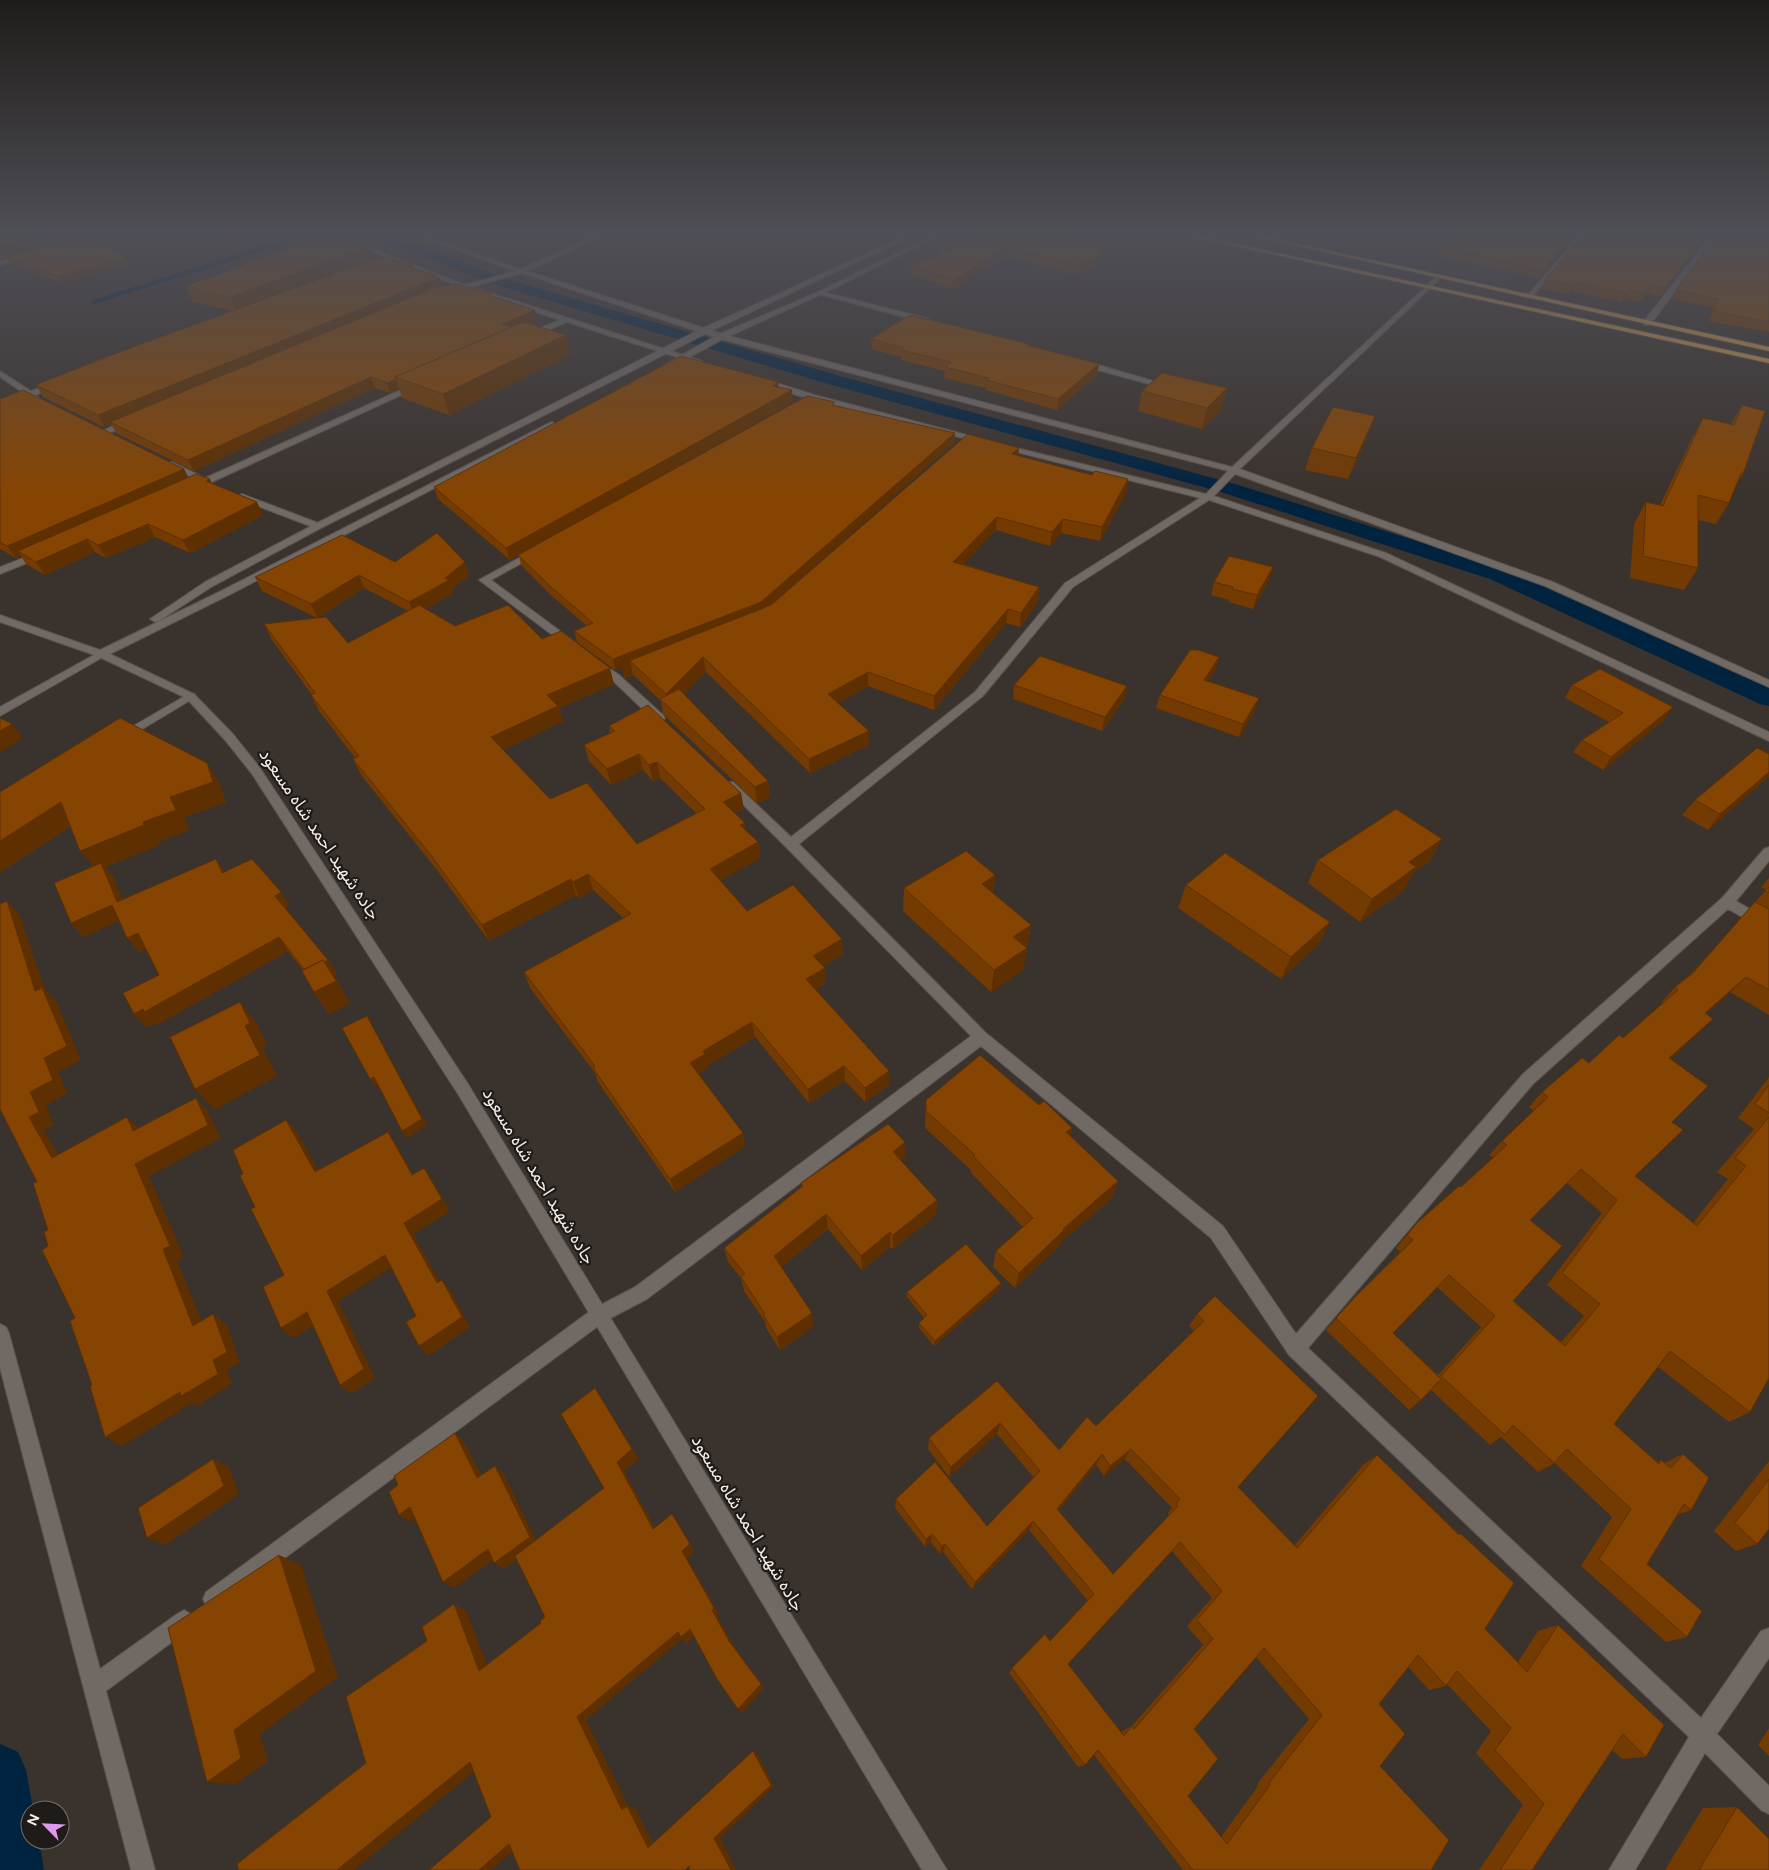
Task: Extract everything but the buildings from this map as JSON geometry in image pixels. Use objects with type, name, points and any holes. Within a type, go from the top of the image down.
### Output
[{"type":"highway","points":[[1586,321],[1769,361]]},
{"type":"highway","points":[[1644,321],[1769,349]]},
{"type":"street","points":[[523,339],[563,321]]},
{"type":"street","points":[[575,321],[711,365]]},
{"type":"street","points":[[670,321],[702,332],[1234,470],[1549,584],[1769,684]]},
{"type":"street","points":[[0,712],[101,654],[209,584],[318,526],[725,321]]},
{"type":"street","points":[[657,370],[757,321]]},
{"type":"street","points":[[925,321],[935,324]]},
{"type":"street","points":[[791,844],[979,694],[1069,585],[1210,495],[1392,321]]},
{"type":"street","points":[[1070,360],[1175,388]]},
{"type":"street","points":[[0,373],[28,394],[42,401]]},
{"type":"street","points":[[748,377],[966,440],[989,442]]},
{"type":"street","points":[[28,394],[66,381]]},
{"type":"street","points":[[186,490],[209,484],[423,384]]},
{"type":"street","points":[[795,406],[812,397]]},
{"type":"street","points":[[105,432],[141,416]]},
{"type":"street","points":[[101,654],[234,589],[560,420]]},
{"type":"street","points":[[998,444],[1210,495],[1383,555],[1769,737]]},
{"type":"street","points":[[163,461],[209,484]]},
{"type":"street","points":[[230,492],[318,526]]},
{"type":"street","points":[[553,542],[484,580],[618,674],[671,730]]},
{"type":"street","points":[[0,572],[53,548]]},
{"type":"street","name":"جاده شهيد احمد شاه مسعود","points":[[0,618],[23,628],[101,654],[190,696],[229,737],[256,771],[463,1089],[935,1870]]},
{"type":"street","points":[[112,742],[190,696]]},
{"type":"street","points":[[720,776],[791,844],[981,1036],[1217,1232],[1295,1348],[1703,1735],[1769,1802]]},
{"type":"street","points":[[1295,1348],[1528,1079],[1727,902],[1769,852]]},
{"type":"street","points":[[1727,902],[1769,927]]},
{"type":"street","points":[[94,1687],[599,1315],[641,1293],[981,1036]]},
{"type":"street","points":[[0,1333],[143,1870]]},
{"type":"street","points":[[1621,1870],[1703,1735],[1769,1639]]},
{"type":"waterway","points":[[635,321],[834,380],[1228,488],[1498,574],[1769,698]]},
{"type":"waterway","points":[[0,1770],[17,1870]]}]
